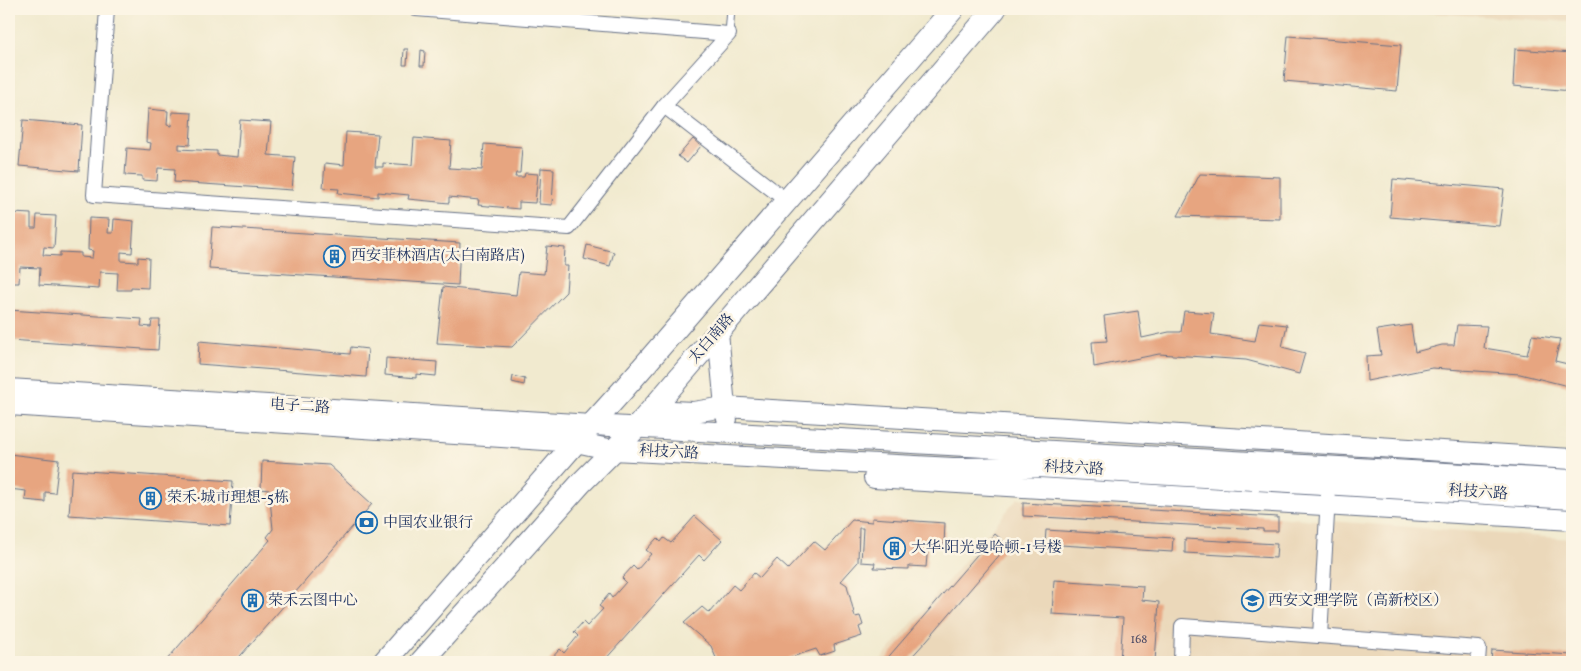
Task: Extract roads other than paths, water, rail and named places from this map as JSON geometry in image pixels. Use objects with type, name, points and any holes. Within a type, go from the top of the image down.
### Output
[{"type":"main road","points":[[384,662],[953,9]]},
{"type":"main road","name":"太白南路","points":[[421,662],[608,456],[636,428],[995,9]]},
{"type":"main road","points":[[718,332],[724,407],[731,433]]},
{"type":"main road","name":"电子二路","points":[[9,389],[592,425]]},
{"type":"main road","name":"电子二路","points":[[9,405],[576,442]]},
{"type":"main road","points":[[651,410],[693,412],[724,407],[1572,459]]},
{"type":"main road","name":"科技六路","points":[[592,425],[1330,475],[1572,499]]},
{"type":"main road","name":"科技六路","points":[[576,442],[608,456],[953,468],[1038,467],[1572,480]]},
{"type":"main road","points":[[608,456],[1572,520]]},
{"type":"street","points":[[107,9],[94,195],[569,228],[664,106],[729,34]]},
{"type":"street","points":[[416,9],[729,34]]},
{"type":"street","points":[[664,106],[787,201]]},
{"type":"street","points":[[1320,636],[1330,475]]},
{"type":"street","points":[[1180,662],[1182,626],[1479,648],[1478,662]]},
{"type":"lane","points":[[729,34],[731,9]]},
{"type":"place","name":"西安菲林酒店(太白南路店)","points":[[335,256]]},
{"type":"place","name":"荣禾·城市理想-5栋","points":[[151,498]]},
{"type":"place","name":"中国农业银行","points":[[367,523]]},
{"type":"place","name":"大华·阳光曼哈顿-1号楼","points":[[895,548]]},
{"type":"place","name":"荣禾云图中心","points":[[252,601]]},
{"type":"place","name":"西安文理学院（高新校区）","points":[[1252,601]]}]
